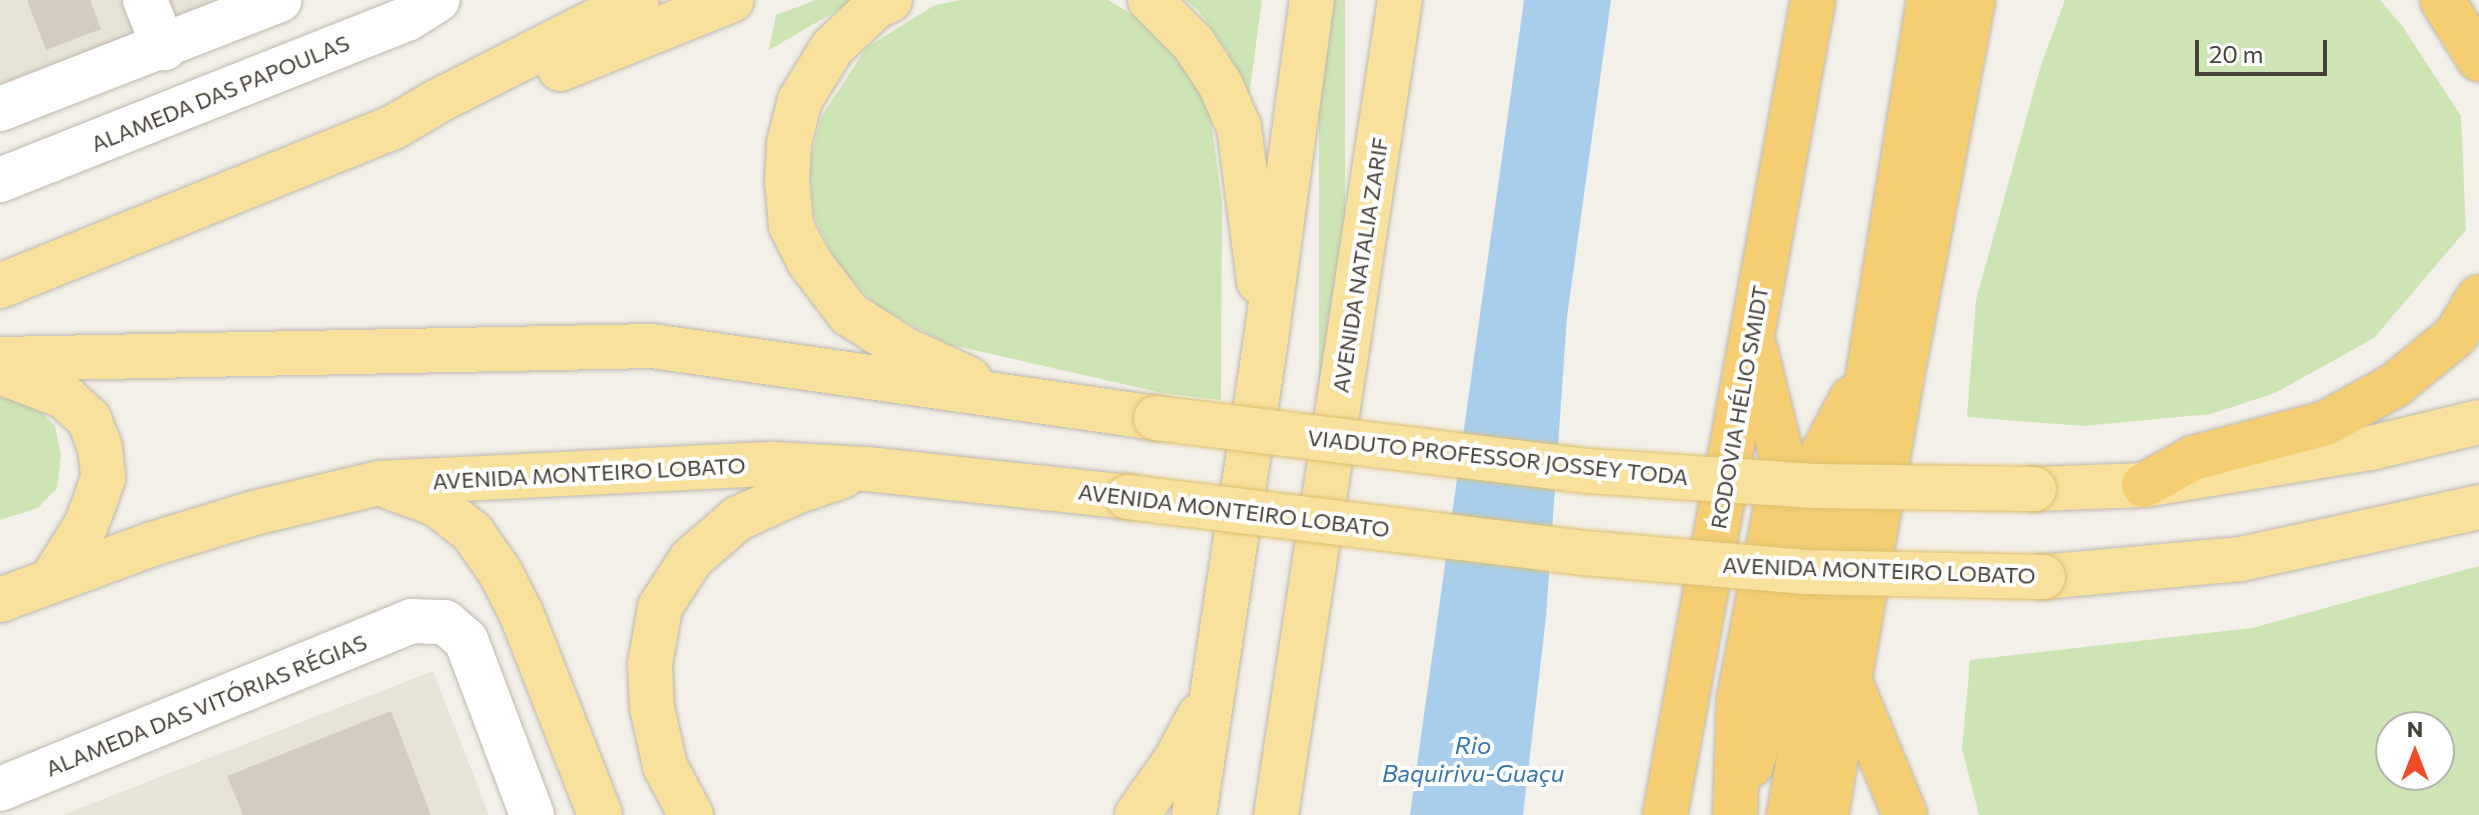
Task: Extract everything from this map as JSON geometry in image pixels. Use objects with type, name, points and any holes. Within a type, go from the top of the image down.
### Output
[{"type":"highway","name":"RODOVIA HÉLIO SMIDT","points":[[1665,815],[1813,0]]},
{"type":"highway","points":[[1789,815],[1870,364],[1929,0]]},
{"type":"highway","points":[[1826,815],[1848,677],[1973,0]]},
{"type":"highway","points":[[2442,0],[2479,59]]},
{"type":"highway","points":[[2144,485],[2193,458],[2326,423],[2395,385],[2456,335],[2479,297]]},
{"type":"highway","points":[[1752,335],[1784,466],[1739,700],[1735,815],[1772,700],[1813,471],[1870,364]]},
{"type":"highway","points":[[1848,677],[1905,815]]},
{"type":"main road","points":[[0,286],[394,127],[438,101],[637,0]]},
{"type":"main road","points":[[394,127],[444,117],[732,0]]},
{"type":"main road","points":[[890,0],[875,7],[832,48],[800,100],[789,143],[787,181],[791,226],[808,260],[849,314],[904,349],[1014,401]]},
{"type":"main road","points":[[1150,0],[1193,43],[1220,84],[1239,127],[1266,339]]},
{"type":"main road","points":[[1194,815],[1266,339],[1312,0]]},
{"type":"main road","name":"AVENIDA NATALIA ZARIF","points":[[1276,815],[1400,0]]},
{"type":"main road","points":[[0,359],[652,346],[1014,401]]},
{"type":"main road","points":[[0,372],[65,397],[89,419],[100,447],[103,478],[94,504],[86,525],[53,578]]},
{"type":"main road","name":"VIADUTO PROFESSOR JOSSEY TODA","points":[[1014,401],[1589,471],[1815,486],[2034,489],[2144,485]]},
{"type":"main road","points":[[2144,485],[2375,447],[2479,422]]},
{"type":"main road","name":"AVENIDA MONTEIRO LOBATO","points":[[0,600],[53,578],[254,513],[379,483],[773,464],[867,469],[1128,497],[1584,553],[1805,572],[2043,577],[2241,559],[2479,507]]},
{"type":"main road","points":[[691,815],[665,766],[652,708],[650,664],[660,607],[691,559],[737,519],[798,491],[867,469]]},
{"type":"main road","points":[[379,483],[436,504],[472,532],[500,572],[521,613],[600,815]]},
{"type":"main road","points":[[1137,815],[1175,761],[1215,688]]},
{"type":"street","points":[[145,0],[164,48]]},
{"type":"street","points":[[0,109],[164,48],[280,0]]},
{"type":"street","name":"ALAMEDA DAS PAPOULAS","points":[[0,180],[407,19],[438,0]]},
{"type":"street","name":"ALAMEDA DAS VITÓRIAS RÉGIAS","points":[[0,789],[412,621],[445,622],[466,640],[532,815]]},
{"type":"shaded area","points":[[0,0],[258,0],[0,100]]},
{"type":"shaded area","points":[[433,671],[489,815],[62,815]]},
{"type":"green space","points":[[816,0],[855,0],[769,50],[776,15]]},
{"type":"green space","points":[[961,0],[1108,0],[1145,22],[1185,64],[1210,114],[1222,202],[1221,400],[1163,393],[947,344],[877,306],[837,265],[814,216],[809,167],[821,117],[867,47],[935,5]]},
{"type":"green space","points":[[1185,0],[1262,0],[1248,103],[1227,51],[1198,10]]},
{"type":"green space","points":[[1319,0],[1345,0],[1345,416],[1319,416]]},
{"type":"green space","points":[[2065,0],[2380,0],[2403,27],[2461,116],[2466,230],[2374,338],[2275,393],[2211,414],[2083,426],[1967,417],[1976,300],[2041,65]]},
{"type":"green space","points":[[19,397],[38,409],[55,426],[61,456],[57,488],[38,508],[0,520],[0,398]]},
{"type":"green space","points":[[2479,566],[2479,815],[1979,815],[1962,749],[1970,660],[2252,628]]},
{"type":"water","name":"Rio Baquirivu-Guaçu","points":[[1524,0],[1611,0],[1567,317],[1546,617],[1523,815],[1410,815]]},
{"type":"building","points":[[27,0],[90,0],[101,29],[46,50]]},
{"type":"building","points":[[391,711],[431,815],[243,815],[227,776]]}]
